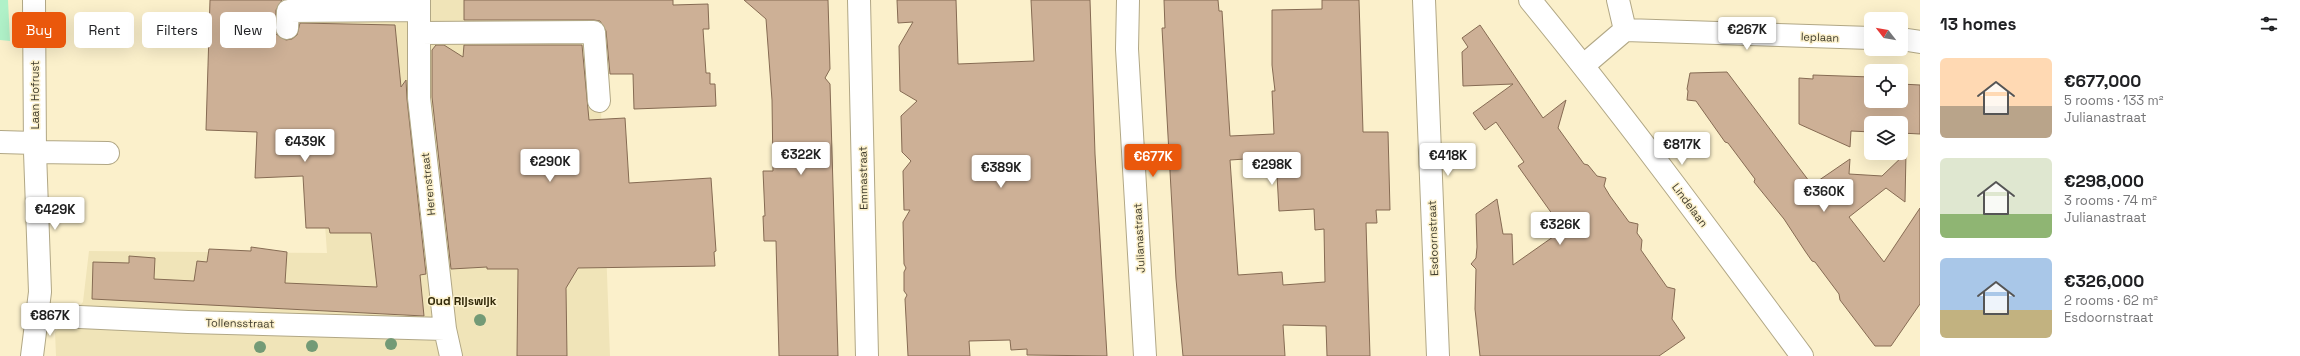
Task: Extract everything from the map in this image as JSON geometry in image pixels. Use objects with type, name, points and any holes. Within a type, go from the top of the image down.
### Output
[{"type":"street","name":"Laan Hofrust","points":[[32,356],[40,292],[35,147],[34,0]]},
{"type":"street","name":"Emmastraat","points":[[859,0],[867,356]]},
{"type":"street","name":"Julianastraat","points":[[1128,0],[1127,49],[1145,356]]},
{"type":"street","name":"Esdoornstraat","points":[[1424,0],[1438,356]]},
{"type":"street","name":"Lindelaan","points":[[1530,0],[1584,65],[1802,356]]},
{"type":"street","points":[[1584,65],[1625,30],[1618,0]]},
{"type":"street","name":"Herenstraat","points":[[287,28],[288,11],[420,5],[419,98],[445,329],[451,356]]},
{"type":"street","name":"Ieplaan","points":[[1625,30],[1864,38]]},
{"type":"street","points":[[419,32],[594,32],[599,102]]},
{"type":"street","points":[[1908,40],[1920,42]]},
{"type":"street","points":[[0,142],[35,147],[108,152]]},
{"type":"street","name":"Tollensstraat","points":[[36,315],[188,322],[445,329]]},
{"type":"shaded area","points":[[309,0],[597,0],[610,356],[56,356],[55,332],[83,302],[89,251],[327,253]]},
{"type":"green space","points":[[0,0],[8,0],[10,41],[0,40]]},
{"type":"building","points":[[210,0],[282,0],[276,12],[220,12],[220,48],[276,48],[276,34],[286,40],[292,39],[297,35],[300,23],[395,25],[401,87],[406,80],[426,274],[420,275],[424,316],[92,299],[93,262],[129,263],[129,256],[155,258],[154,279],[194,281],[197,261],[207,262],[209,249],[251,251],[251,247],[287,252],[285,283],[377,287],[371,233],[330,233],[329,228],[306,228],[303,176],[255,178],[257,132],[206,130],[209,48],[212,48],[212,12],[210,12]]},
{"type":"building","points":[[464,0],[673,0],[673,5],[708,4],[709,29],[703,29],[706,73],[710,73],[710,84],[715,84],[716,106],[634,109],[633,74],[610,74],[606,31],[600,21],[464,20]]},
{"type":"building","points":[[744,0],[828,0],[830,69],[825,78],[830,84],[838,356],[779,356],[776,241],[764,241],[763,216],[765,216],[763,171],[773,171],[772,100],[766,19]]},
{"type":"building","points":[[897,0],[956,0],[958,64],[1034,61],[1031,0],[1090,0],[1095,154],[1107,356],[1027,355],[1027,349],[1011,350],[1010,340],[969,341],[970,356],[908,356],[905,299],[907,295],[904,291],[904,272],[906,268],[904,264],[903,222],[910,210],[904,210],[903,171],[911,161],[902,152],[901,116],[917,101],[900,91],[899,46],[913,22],[898,23]]},
{"type":"building","points":[[1164,0],[1218,0],[1219,11],[1222,11],[1230,136],[1274,134],[1272,91],[1275,91],[1272,65],[1272,10],[1322,9],[1322,0],[1359,0],[1363,132],[1388,132],[1390,210],[1376,210],[1377,223],[1366,223],[1370,356],[1327,356],[1326,326],[1283,325],[1285,356],[1183,356],[1176,279],[1162,28],[1165,28]],"holes":[[[1276,157],[1279,211],[1314,209],[1315,230],[1324,229],[1325,282],[1283,285],[1282,272],[1238,275],[1230,160]]]},
{"type":"building","points":[[1480,25],[1543,118],[1566,100],[1558,128],[1584,164],[1588,165],[1597,176],[1606,178],[1604,186],[1610,196],[1629,222],[1638,224],[1637,233],[1642,240],[1641,250],[1667,287],[1675,289],[1672,319],[1685,338],[1659,356],[1480,356],[1475,309],[1476,269],[1471,264],[1476,258],[1476,214],[1497,199],[1503,234],[1512,234],[1513,265],[1560,232],[1565,232],[1518,166],[1524,162],[1496,122],[1485,130],[1473,113],[1513,84],[1463,86],[1462,52],[1468,47],[1462,38]]},
{"type":"building","points":[[436,45],[444,45],[463,57],[464,45],[582,45],[589,120],[625,118],[629,183],[711,178],[716,251],[714,252],[715,266],[578,268],[566,288],[567,356],[517,356],[518,269],[487,269],[487,267],[451,269],[432,97],[432,50]]},
{"type":"building","points":[[1727,72],[1812,185],[1850,159],[1849,174],[1882,176],[1899,160],[1906,160],[1905,202],[1886,188],[1849,217],[1884,262],[1920,208],[1920,304],[1891,346],[1875,346],[1840,300],[1839,294],[1815,262],[1812,261],[1784,219],[1754,182],[1755,179],[1728,143],[1725,142],[1696,101],[1687,100],[1687,89],[1690,73]]},
{"type":"building","points":[[1813,75],[1864,77],[1864,108],[1908,108],[1908,84],[1920,85],[1920,134],[1908,133],[1908,116],[1864,116],[1864,132],[1851,131],[1850,147],[1799,124],[1799,78],[1813,79]]},
{"type":"district","name":"Oud Rijswijk","points":[[462,301]]}]
